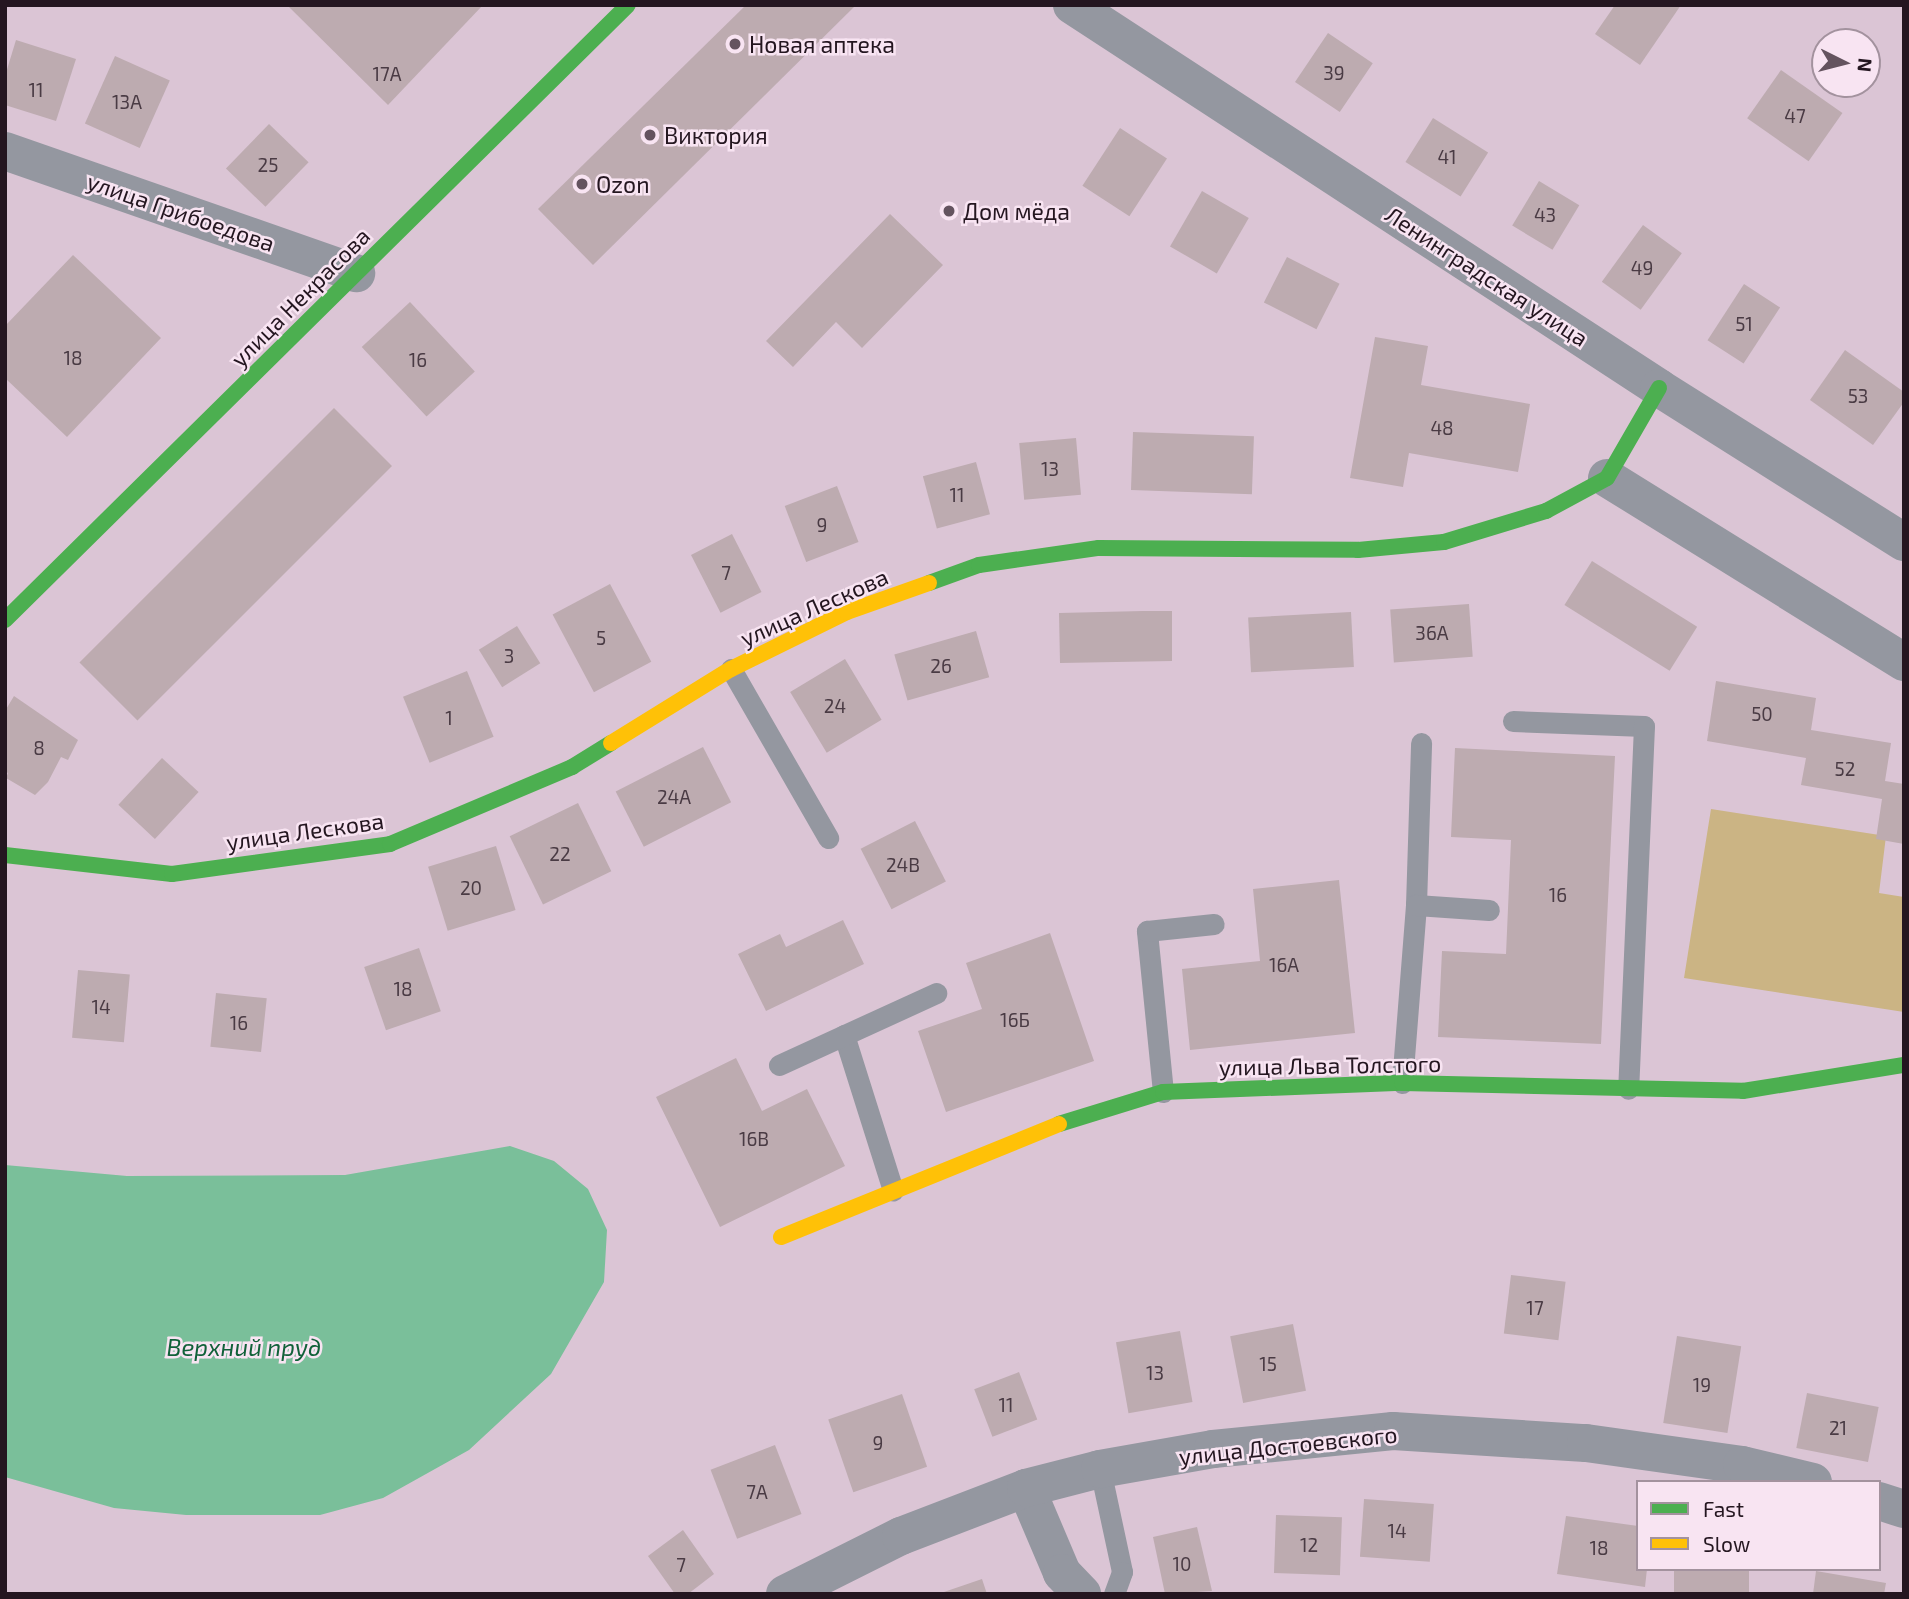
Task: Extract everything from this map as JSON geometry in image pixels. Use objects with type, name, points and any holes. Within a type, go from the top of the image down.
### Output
[{"type":"street","name":"улица Некрасова","points":[[5,621],[628,5]]},
{"type":"street","name":"Ленинградская улица","points":[[1072,5],[1659,388],[1904,542]]},
{"type":"street","name":"улица Грибоедова","points":[[5,152],[356,273]]},
{"type":"street","points":[[1659,388],[1607,478],[1904,662]]},
{"type":"street","name":"улица Лескова","points":[[5,855],[172,874],[390,844],[572,767],[731,669],[846,612],[979,565],[1099,548],[1358,550],[1444,542],[1546,511],[1607,478]]},
{"type":"street","name":"улица Льва Толстого","points":[[781,1237],[1043,1129],[1163,1092],[1402,1083],[1743,1091],[1904,1065]]},
{"type":"street","name":"улица Достоевского","points":[[785,1594],[901,1536],[1027,1488],[1100,1469],[1213,1449],[1393,1431],[1586,1443],[1742,1465],[1805,1480]]},
{"type":"street","points":[[1027,1488],[1062,1573],[1082,1594]]},
{"type":"street","points":[[1881,1503],[1904,1509]]},
{"type":"lane","points":[[731,669],[828,838]]},
{"type":"lane","points":[[1513,721],[1644,726],[1628,1088]]},
{"type":"lane","points":[[1402,1083],[1416,905],[1421,743]]},
{"type":"lane","points":[[1416,905],[1489,911]]},
{"type":"lane","points":[[1163,1092],[1147,932],[1214,925]]},
{"type":"lane","points":[[779,1065],[936,993]]},
{"type":"lane","points":[[844,1035],[893,1191]]},
{"type":"lane","points":[[1100,1469],[1122,1572],[1114,1594]]},
{"type":"shaded area","points":[[1711,809],[1886,836],[1879,893],[1904,897],[1904,1012],[1684,978]]},
{"type":"water","name":"Верхний пруд","points":[[510,1146],[554,1161],[588,1189],[607,1230],[604,1282],[551,1374],[469,1450],[383,1498],[320,1515],[186,1515],[114,1508],[5,1477],[5,1165],[127,1176],[345,1175]]},
{"type":"building","points":[[287,5],[483,5],[388,105]]},
{"type":"building","points":[[746,5],[856,5],[593,265],[538,209]]},
{"type":"building","points":[[1615,5],[1681,5],[1640,65],[1595,34]]},
{"type":"building","points":[[1328,33],[1373,63],[1340,112],[1295,82]]},
{"type":"building","points":[[16,40],[76,59],[56,121],[5,105],[5,76]]},
{"type":"building","points":[[115,56],[170,80],[140,148],[85,124]]},
{"type":"building","points":[[1781,70],[1811,91],[1811,98],[1821,98],[1842,113],[1809,161],[1747,118]]},
{"type":"building","points":[[1433,118],[1488,152],[1461,197],[1405,162]]},
{"type":"building","points":[[269,124],[309,162],[265,207],[226,169]]},
{"type":"building","points":[[1120,128],[1167,158],[1129,216],[1082,186]]},
{"type":"building","points":[[1539,181],[1579,205],[1553,250],[1512,226]]},
{"type":"building","points":[[1202,191],[1249,218],[1217,273],[1170,246]]},
{"type":"building","points":[[890,214],[943,265],[862,348],[836,322],[793,367],[766,341]]},
{"type":"building","points":[[1643,225],[1682,253],[1641,310],[1602,282]]},
{"type":"building","points":[[73,255],[161,338],[67,437],[5,378],[5,326]]},
{"type":"building","points":[[1287,257],[1340,284],[1316,329],[1264,302]]},
{"type":"building","points":[[1744,284],[1780,307],[1744,364],[1708,340]]},
{"type":"building","points":[[410,302],[475,371],[427,416],[362,347]]},
{"type":"building","points":[[1375,337],[1428,346],[1421,385],[1530,404],[1518,472],[1409,453],[1403,487],[1350,478]]},
{"type":"building","points":[[1845,350],[1904,392],[1904,402],[1873,445],[1810,400]]},
{"type":"building","points":[[334,408],[392,466],[137,721],[79,663]]},
{"type":"building","points":[[1133,432],[1254,436],[1252,494],[1131,490]]},
{"type":"building","points":[[1076,438],[1081,495],[1024,500],[1019,443]]},
{"type":"building","points":[[976,462],[990,514],[937,528],[923,476]]},
{"type":"building","points":[[837,486],[859,542],[806,562],[785,506]]},
{"type":"building","points":[[732,534],[762,592],[721,613],[691,555]]},
{"type":"building","points":[[1592,561],[1697,627],[1670,671],[1564,605]]},
{"type":"building","points":[[610,584],[651,662],[594,692],[553,615]]},
{"type":"building","points":[[1469,604],[1473,657],[1394,662],[1390,610]]},
{"type":"building","points":[[1172,611],[1172,661],[1060,663],[1059,613]]},
{"type":"building","points":[[1351,612],[1354,667],[1251,672],[1248,617]]},
{"type":"building","points":[[517,626],[540,663],[502,687],[479,650]]},
{"type":"building","points":[[976,631],[989,677],[908,701],[894,654]]},
{"type":"building","points":[[845,659],[882,720],[827,753],[790,692]]},
{"type":"building","points":[[467,671],[494,737],[430,763],[403,697]]},
{"type":"building","points":[[1716,681],[1816,698],[1811,730],[1891,743],[1885,781],[1904,784],[1904,844],[1876,839],[1882,799],[1801,785],[1806,758],[1707,741]]},
{"type":"building","points":[[14,696],[78,740],[68,760],[61,757],[48,782],[35,795],[6,778],[5,711]]},
{"type":"building","points":[[703,747],[731,802],[644,847],[616,791]]},
{"type":"building","points":[[1455,748],[1615,756],[1601,1044],[1438,1037],[1442,951],[1506,954],[1511,840],[1451,837]]},
{"type":"building","points":[[162,758],[199,792],[155,839],[118,805]]},
{"type":"building","points":[[578,803],[611,871],[543,905],[510,836]]},
{"type":"building","points":[[915,821],[946,882],[892,909],[861,849]]},
{"type":"building","points":[[496,846],[516,910],[448,931],[428,867]]},
{"type":"building","points":[[1339,880],[1355,1033],[1190,1050],[1182,969],[1260,961],[1253,889]]},
{"type":"building","points":[[843,920],[864,964],[766,1011],[738,954],[780,934],[786,947]]},
{"type":"building","points":[[1050,933],[1094,1061],[946,1112],[918,1031],[982,1009],[966,963]]},
{"type":"building","points":[[419,948],[441,1011],[386,1030],[364,967]]},
{"type":"building","points":[[78,970],[130,975],[124,1042],[72,1038]]},
{"type":"building","points":[[216,993],[267,998],[261,1052],[210,1047]]},
{"type":"building","points":[[736,1058],[762,1111],[807,1089],[845,1166],[720,1227],[656,1097]]},
{"type":"building","points":[[1511,1275],[1566,1282],[1558,1340],[1504,1334]]},
{"type":"building","points":[[1293,1324],[1306,1391],[1243,1403],[1230,1336]]},
{"type":"building","points":[[1180,1331],[1193,1402],[1128,1413],[1116,1342]]},
{"type":"building","points":[[1677,1336],[1741,1346],[1727,1433],[1663,1423]]},
{"type":"building","points":[[1019,1372],[1037,1420],[992,1437],[974,1389]]},
{"type":"building","points":[[1807,1393],[1879,1407],[1868,1462],[1796,1448]]},
{"type":"building","points":[[902,1394],[927,1467],[853,1492],[828,1419]]},
{"type":"building","points":[[775,1445],[802,1514],[737,1539],[711,1470]]},
{"type":"building","points":[[1364,1499],[1434,1504],[1430,1562],[1360,1557]]},
{"type":"building","points":[[1276,1515],[1342,1517],[1340,1575],[1274,1573]]},
{"type":"building","points":[[1566,1516],[1636,1526],[1636,1571],[1647,1571],[1645,1587],[1557,1574]]},
{"type":"building","points":[[1197,1527],[1212,1591],[1165,1594],[1153,1537]]},
{"type":"building","points":[[683,1530],[714,1574],[688,1594],[675,1594],[648,1556]]},
{"type":"building","points":[[1674,1571],[1749,1571],[1749,1594],[1674,1594]]},
{"type":"building","points":[[1816,1571],[1886,1583],[1884,1594],[1813,1594]]},
{"type":"building","points":[[982,1579],[987,1594],[941,1594],[941,1593]]},
{"type":"traffic: fast","points":[[5,620],[628,5]]},
{"type":"traffic: fast","points":[[929,583],[979,565],[1099,548],[1358,550],[1444,542],[1546,511],[1607,478],[1659,388]]},
{"type":"traffic: fast","points":[[5,855],[172,874],[390,844],[572,767],[611,743]]},
{"type":"traffic: fast","points":[[1059,1124],[1163,1092],[1402,1083],[1743,1091],[1904,1065]]},
{"type":"traffic: slow","points":[[611,743],[731,669],[847,612],[929,583]]},
{"type":"traffic: slow","points":[[781,1237],[1059,1124]]},
{"type":"place","name":"Новая аптека","points":[[735,44]]},
{"type":"place","name":"Виктория","points":[[650,135]]},
{"type":"place","name":"Ozon","points":[[582,184]]},
{"type":"place","name":"Дом мёда","points":[[949,211]]}]
